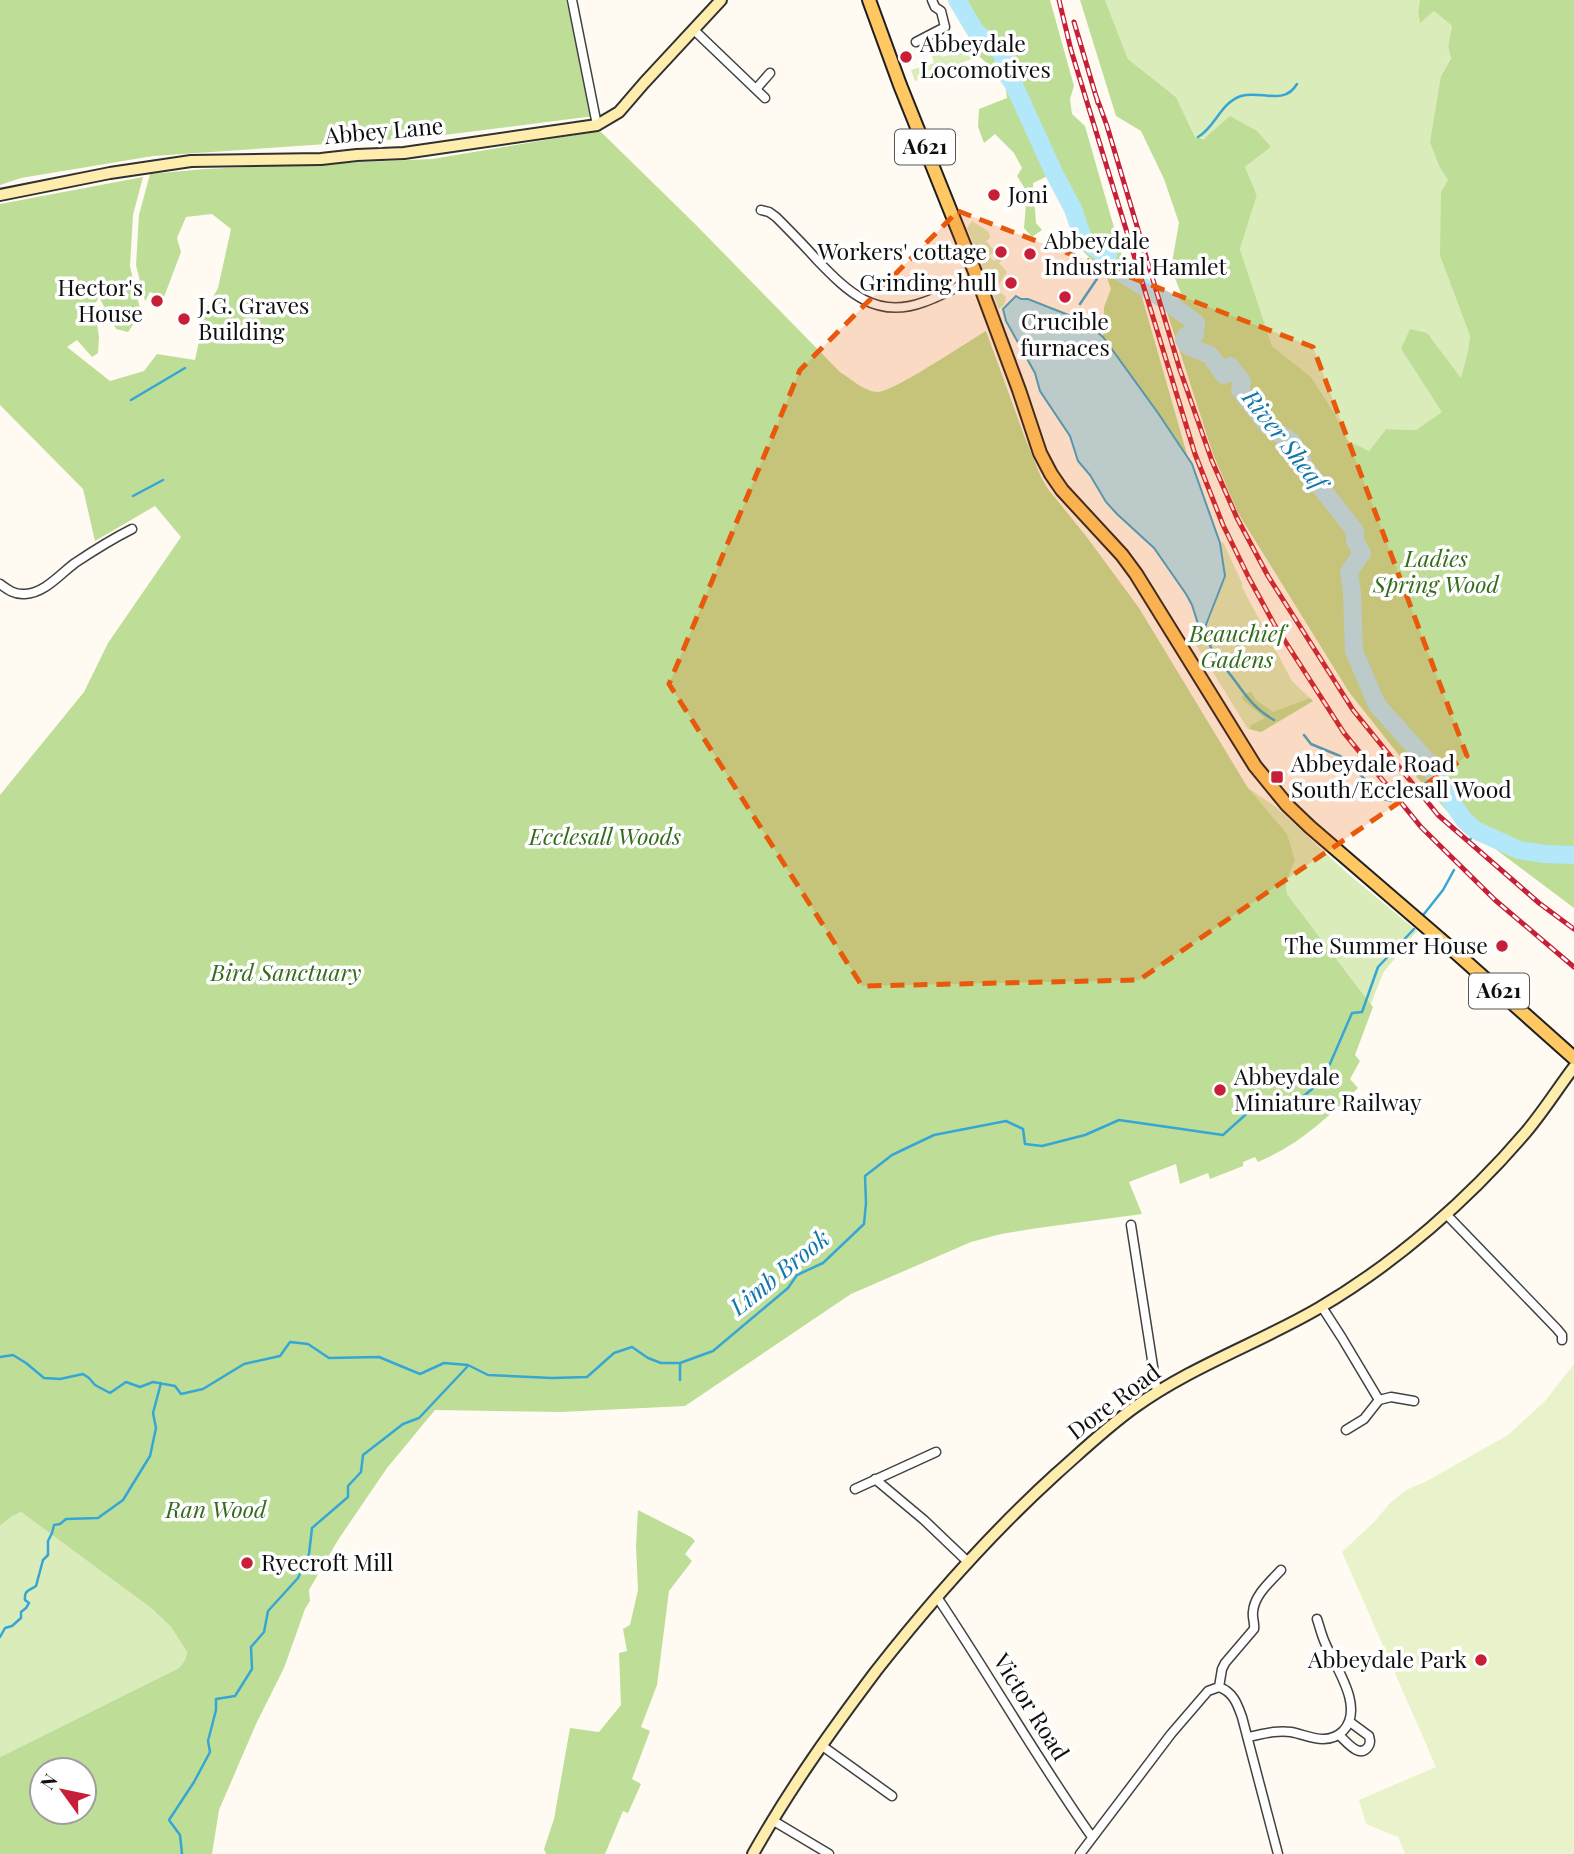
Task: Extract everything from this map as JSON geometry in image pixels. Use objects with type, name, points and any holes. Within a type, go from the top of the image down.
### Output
[{"type":"main road","name":"A621","points":[[869,0],[977,277],[1034,438],[1051,474],[1136,574],[1266,782],[1310,827],[1574,1058]]},
{"type":"street","points":[[572,0],[597,125]]},
{"type":"street","name":"Abbey Lane","points":[[0,195],[191,160],[321,159],[404,153],[597,125],[619,112],[721,0]]},
{"type":"street","points":[[916,42],[945,27],[941,11],[935,7],[932,0]]},
{"type":"street","points":[[694,30],[765,98]]},
{"type":"street","points":[[756,89],[771,73]]},
{"type":"street","points":[[761,210],[776,217],[846,288],[878,306],[894,308],[924,302],[977,277]]},
{"type":"street","points":[[0,584],[10,592],[22,595],[33,593],[132,529]]},
{"type":"street","name":"Dore Road","points":[[753,1854],[821,1745],[904,1636],[968,1562],[1039,1490],[1099,1435],[1157,1392],[1322,1307],[1413,1242],[1502,1159],[1574,1067]]},
{"type":"street","points":[[1446,1214],[1557,1329],[1562,1340]]},
{"type":"street","points":[[1131,1225],[1157,1392]]},
{"type":"street","points":[[1322,1307],[1379,1400]]},
{"type":"street","points":[[1346,1430],[1364,1419],[1379,1400],[1391,1397],[1414,1401]]},
{"type":"street","points":[[855,1489],[936,1452]]},
{"type":"street","points":[[875,1479],[925,1520],[968,1562]]},
{"type":"street","points":[[1219,1687],[1225,1663],[1254,1629],[1252,1613],[1257,1599],[1281,1570]]},
{"type":"street","name":"Victor Road","points":[[937,1597],[1092,1837]]},
{"type":"street","points":[[1248,1737],[1281,1731],[1328,1739],[1339,1735],[1350,1722],[1348,1691],[1325,1643],[1317,1619]]},
{"type":"street","points":[[1080,1854],[1171,1734],[1208,1692],[1219,1687],[1230,1692],[1236,1700],[1278,1854]]},
{"type":"street","points":[[1339,1735],[1355,1750],[1367,1749],[1370,1744],[1368,1736],[1350,1722]]},
{"type":"street","points":[[821,1745],[892,1796]]},
{"type":"street","points":[[772,1820],[829,1854]]},
{"type":"highlighted area","points":[[958,211],[1313,347],[1467,756],[1139,980],[862,986],[669,684],[800,370]]},
{"type":"green space","points":[[0,0],[566,0],[594,116],[428,137],[153,156],[21,178],[0,185]]},
{"type":"green space","points":[[949,0],[1050,0],[1074,86],[1070,99],[1072,114],[1085,126],[1125,266],[1136,276],[1188,458],[1103,337],[1104,307],[1111,289],[1106,275],[1082,250],[1074,211],[1054,173],[1033,183],[1036,223],[1042,230],[1032,237],[1024,228],[1027,192],[1017,176],[1022,168],[1014,153],[995,134],[984,143],[978,127],[979,109],[1007,98],[1005,83],[979,56],[977,44],[959,8]]},
{"type":"green space","name":"Ladies Spring Wood","points":[[1080,0],[1105,0],[1128,59],[1176,97],[1195,137],[1204,139],[1230,116],[1257,131],[1271,147],[1245,167],[1257,195],[1240,249],[1272,346],[1311,377],[1335,414],[1347,440],[1369,451],[1386,429],[1416,430],[1442,412],[1401,349],[1410,329],[1427,333],[1461,378],[1470,336],[1440,256],[1441,192],[1448,180],[1430,142],[1441,76],[1451,58],[1448,46],[1452,26],[1434,11],[1420,23],[1420,0],[1574,0],[1574,908],[1490,845],[1472,835],[1413,773],[1349,692],[1238,513],[1213,454],[1166,309],[1182,296],[1171,268],[1179,223],[1164,179],[1141,131],[1116,116]]},
{"type":"green space","points":[[1105,0],[1420,0],[1420,22],[1434,11],[1452,26],[1448,46],[1451,57],[1441,76],[1440,168],[1448,180],[1440,256],[1470,336],[1461,379],[1401,349],[1443,412],[1416,430],[1386,429],[1369,451],[1347,440],[1335,414],[1311,377],[1272,346],[1240,249],[1257,195],[1245,167],[1271,147],[1195,137],[1176,97],[1128,59]]},
{"type":"green space","points":[[974,40],[979,56],[915,81],[911,70],[921,67],[919,61],[924,59],[926,66],[934,63],[932,56],[941,53],[943,57],[950,54],[949,48],[955,46],[957,52],[964,50],[963,44]]},
{"type":"green space","name":"Ecclesall Woods","points":[[600,131],[840,372],[863,388],[878,392],[899,384],[986,331],[1041,477],[1139,608],[1248,788],[1287,834],[1295,860],[1286,883],[1287,894],[1373,1007],[1355,1055],[1360,1061],[1350,1079],[1358,1088],[1324,1120],[1273,1155],[1258,1162],[1255,1157],[1243,1162],[1243,1166],[1210,1179],[1208,1173],[1180,1184],[1176,1164],[1129,1182],[1142,1214],[1001,1234],[971,1242],[851,1294],[685,1406],[561,1412],[435,1410],[387,1468],[338,1540],[309,1590],[310,1601],[284,1668],[256,1724],[219,1810],[212,1854],[0,1854],[0,1757],[179,1668],[187,1652],[171,1627],[151,1608],[21,1512],[0,1526],[0,795],[84,692],[108,643],[181,537],[155,506],[95,541],[83,489],[0,405],[0,204],[143,177],[133,215],[130,266],[141,313],[128,332],[116,329],[99,297],[94,306],[99,337],[98,353],[92,357],[77,340],[67,347],[110,381],[144,371],[157,354],[195,360],[205,312],[218,288],[231,229],[212,214],[186,217],[177,238],[181,252],[164,297],[150,292],[145,301],[136,265],[139,215],[150,174],[432,159]]},
{"type":"green space","points":[[972,221],[989,232],[990,238],[986,241],[995,251],[989,256],[994,261],[999,257],[1002,260],[999,263],[1007,272],[996,289],[1006,297],[1004,305],[999,309],[967,228]]},
{"type":"green space","name":"Beauchief Gadens","points":[[1223,542],[1242,587],[1292,681],[1313,701],[1261,732],[1248,729],[1193,640],[1204,630],[1210,619],[1225,576],[1220,543]]},
{"type":"green space","points":[[1251,692],[1256,700],[1273,712],[1310,698],[1313,701],[1261,732],[1250,729],[1251,725],[1265,718],[1243,700],[1242,696]]},
{"type":"green space","points":[[1248,788],[1276,807],[1347,873],[1417,931],[1383,973],[1371,1004],[1287,894],[1286,883],[1295,860]]},
{"type":"green space","name":"Abbeydale Park","points":[[1574,1364],[1574,1854],[1405,1854],[1398,1837],[1366,1824],[1359,1800],[1436,1767],[1342,1552],[1406,1490],[1508,1435],[1545,1401]]},
{"type":"green space","points":[[638,1510],[695,1541],[685,1554],[692,1561],[669,1591],[657,1685],[641,1727],[650,1731],[632,1779],[641,1784],[628,1813],[623,1811],[605,1854],[546,1854],[544,1849],[554,1819],[570,1728],[599,1732],[621,1705],[619,1653],[627,1651],[623,1629],[630,1625],[638,1590]]},
{"type":"green space","points":[[21,1512],[151,1608],[171,1627],[187,1652],[179,1668],[0,1757],[0,1526]]},
{"type":"water","points":[[1016,296],[1071,316],[1103,337],[1192,464],[1220,543],[1225,576],[1204,630],[1198,624],[1186,594],[1154,548],[1106,502],[1078,461],[1070,436],[1040,391],[1035,373],[1006,321],[1003,309]]},
{"type":"waterway","name":"River Sheaf","points":[[957,0],[976,32],[1003,54],[1004,71],[1013,83],[1073,209],[1084,241],[1108,256],[1107,264],[1196,323],[1195,334],[1186,336],[1184,340],[1188,346],[1210,355],[1224,375],[1230,366],[1242,382],[1240,390],[1269,427],[1292,442],[1305,467],[1355,531],[1355,541],[1362,553],[1349,572],[1354,651],[1377,705],[1428,762],[1435,778],[1464,820],[1475,830],[1519,850],[1574,855]]},
{"type":"waterway","points":[[1198,137],[1234,99],[1249,95],[1279,96],[1292,91],[1297,84]]},
{"type":"waterway","points":[[1080,304],[1107,264]]},
{"type":"waterway","points":[[131,400],[185,368]]},
{"type":"waterway","points":[[133,496],[163,480]]},
{"type":"waterway","points":[[1204,630],[1214,653],[1244,693],[1254,705],[1274,720]]},
{"type":"waterway","points":[[1304,735],[1311,744],[1347,761],[1384,799],[1391,801]]},
{"type":"waterway","points":[[1422,785],[1435,778]]},
{"type":"waterway","name":"Limb Brook","points":[[1470,840],[1475,830]]},
{"type":"waterway","name":"Limb Brook","points":[[1424,914],[1443,890],[1454,870]]},
{"type":"waterway","name":"Limb Brook","points":[[0,1357],[13,1355],[44,1378],[60,1379],[83,1374],[110,1393],[126,1382],[140,1387],[153,1382],[175,1386],[181,1394],[203,1389],[244,1364],[280,1356],[290,1342],[308,1344],[329,1358],[379,1357],[420,1374],[444,1363],[468,1365],[488,1375],[587,1377],[614,1353],[632,1347],[661,1363],[680,1363],[713,1351],[788,1288],[797,1275],[823,1263],[864,1224],[865,1176],[892,1155],[934,1135],[1006,1121],[1023,1129],[1025,1144],[1042,1146],[1085,1135],[1119,1120],[1223,1135],[1254,1107],[1272,1110],[1294,1104],[1323,1080],[1352,1013],[1362,1012],[1378,967],[1414,929]]},
{"type":"waterway","points":[[680,1363],[680,1380]]},
{"type":"waterway","points":[[182,1854],[180,1835],[169,1820],[210,1752],[208,1741],[216,1699],[235,1696],[252,1669],[251,1647],[264,1632],[268,1611],[298,1578],[309,1554],[312,1528],[348,1497],[348,1486],[361,1472],[363,1455],[403,1424],[419,1418],[467,1367]]},
{"type":"waterway","points":[[0,1637],[5,1628],[21,1618],[21,1612],[29,1603],[25,1600],[25,1594],[36,1586],[43,1560],[48,1555],[48,1541],[54,1525],[66,1519],[98,1518],[123,1500],[150,1456],[156,1428],[153,1413],[161,1383]]},
{"type":"railway","points":[[1059,0],[1071,50],[1195,454],[1223,525],[1249,578],[1274,624],[1344,733],[1421,827],[1495,900],[1574,967]]},
{"type":"railway","points":[[1074,22],[1098,103]]},
{"type":"railway","points":[[1095,93],[1180,370],[1212,461],[1237,518],[1268,576],[1353,710],[1438,815],[1539,903],[1574,929]]},
{"type":"place","name":"Abbeydale Locomotives","points":[[906,57]]},
{"type":"place","name":"Joni","points":[[994,195]]},
{"type":"place","name":"Workers' cottage","points":[[1001,252]]},
{"type":"place","name":"Abbeydale Industrial Hamlet","points":[[1030,254]]},
{"type":"place","name":"Grinding hull","points":[[1011,283]]},
{"type":"place","name":"Crucible furnaces","points":[[1065,297]]},
{"type":"place","name":"Hector's House","points":[[157,301]]},
{"type":"place","name":"J.G. Graves Building","points":[[184,319]]},
{"type":"place","name":"Abbeydale Road South/Ecclesall Wood","points":[[1277,777]]},
{"type":"place","name":"The Summer House","points":[[1502,946]]},
{"type":"place","name":"Abbeydale Miniature Railway","points":[[1220,1090]]},
{"type":"place","name":"Ryecroft Mill","points":[[247,1563]]},
{"type":"place","name":"Abbeydale Park","points":[[1481,1660]]},
{"type":"park label","name":"Bird Sanctuary","points":[[286,973]]},
{"type":"park label","name":"Ran Wood","points":[[216,1510]]}]
